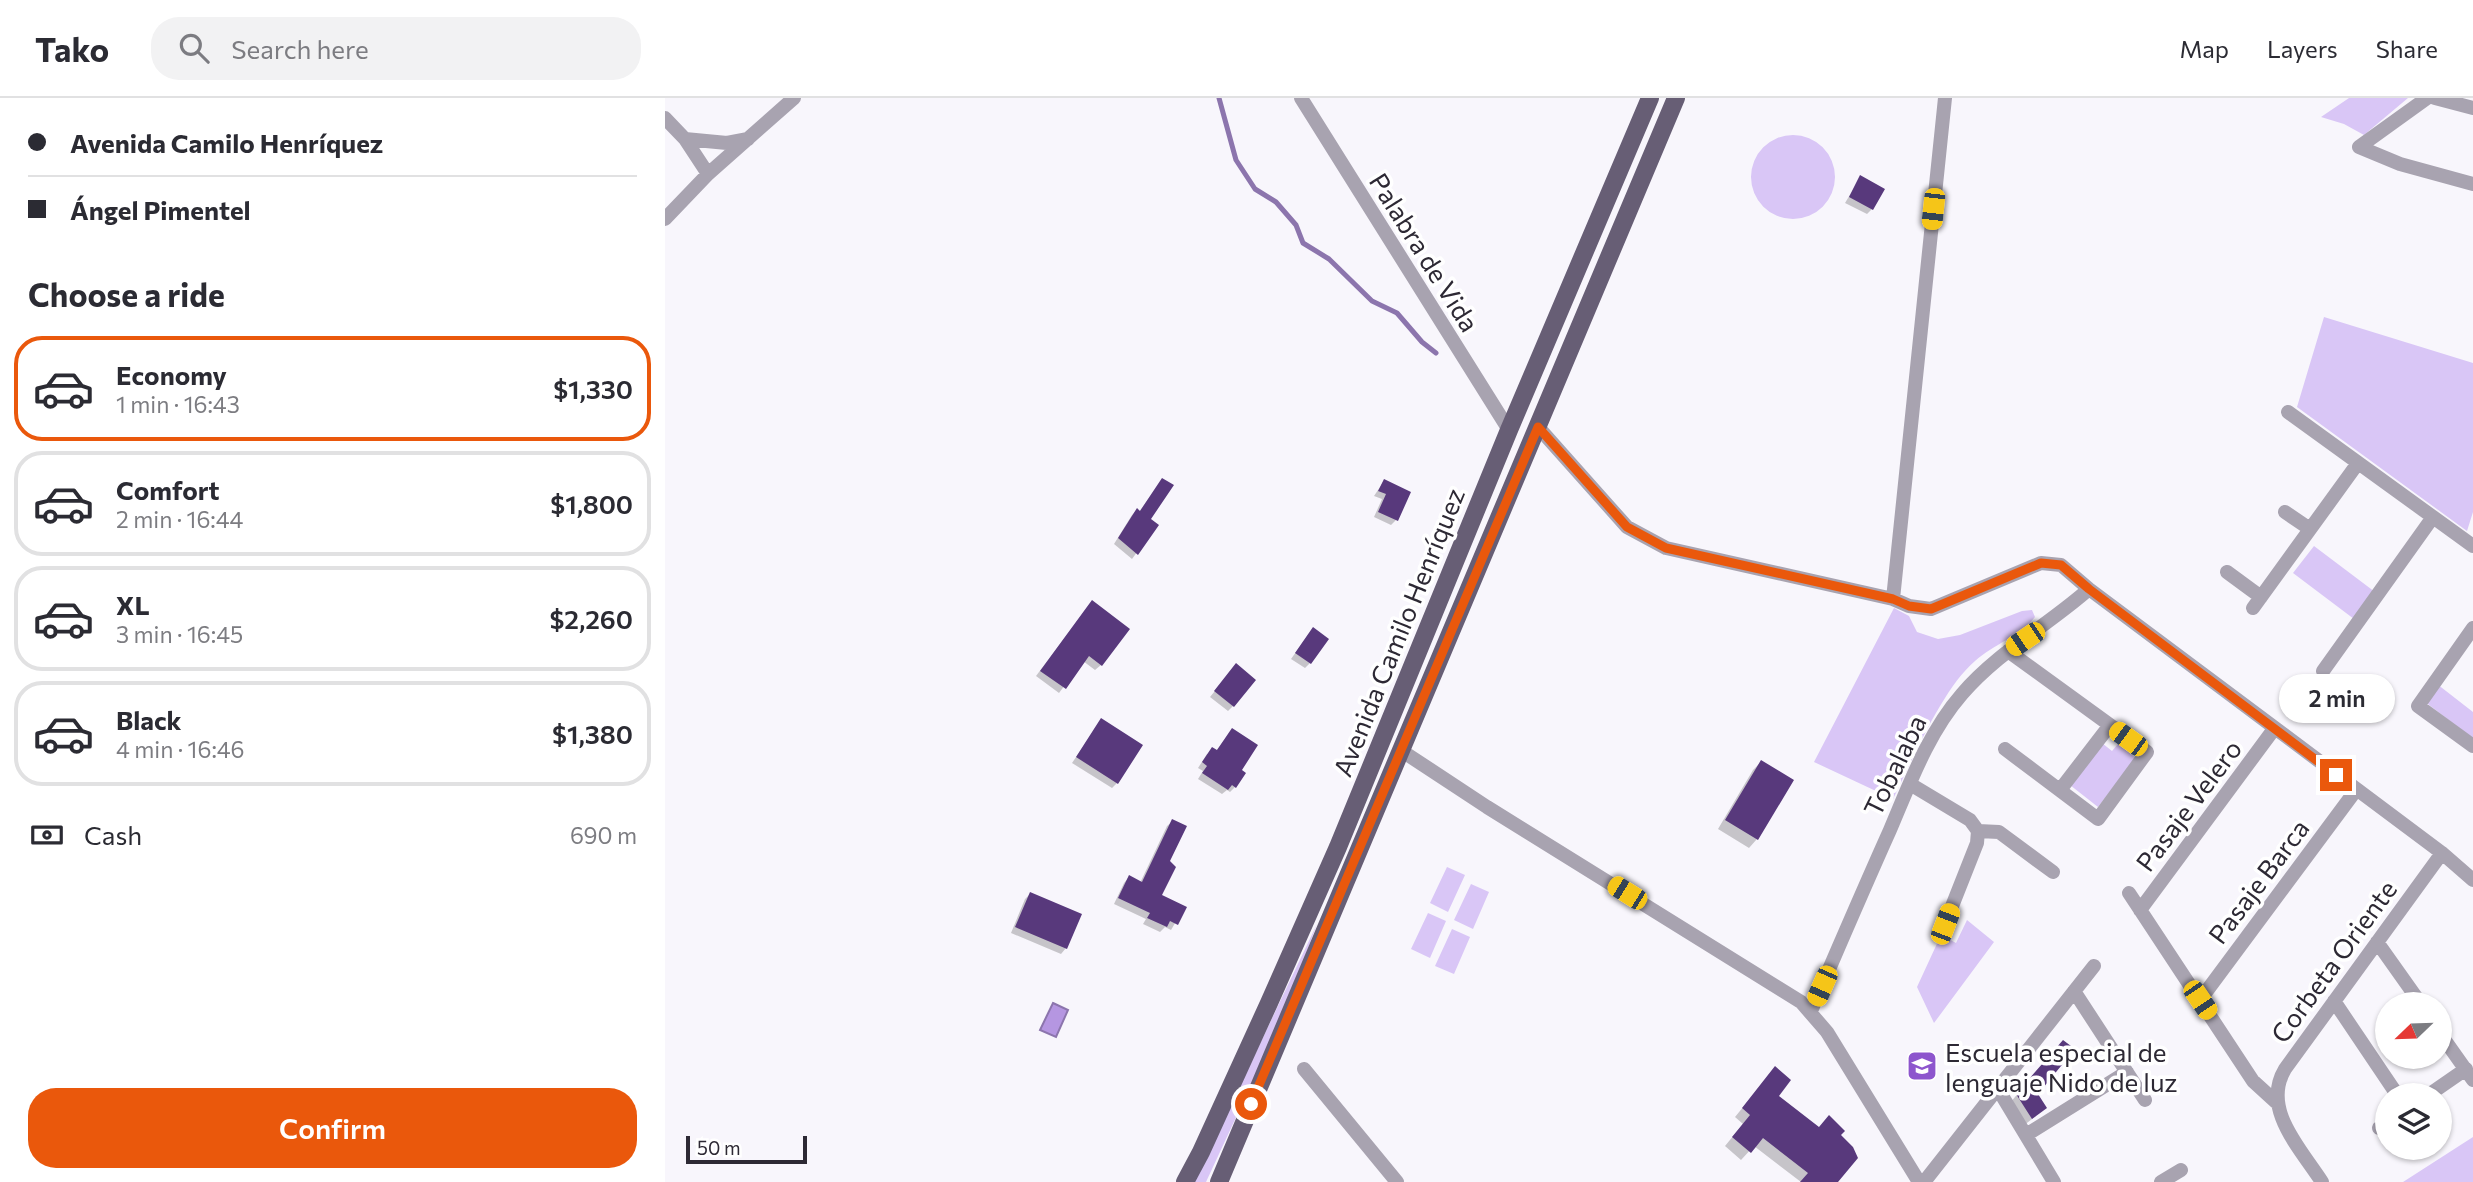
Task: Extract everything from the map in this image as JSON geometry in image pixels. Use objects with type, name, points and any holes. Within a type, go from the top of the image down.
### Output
[{"type":"main road","name":"Avenida Camilo Henríquez","points":[[1185,1182],[1201,1153],[1338,847],[1509,430],[1650,98]]},
{"type":"main road","name":"Avenida Camilo Henríquez","points":[[1219,1182],[1676,98]]},
{"type":"street","points":[[665,219],[708,174],[794,98]]},
{"type":"street","name":"Palabra de Vida","points":[[1301,98],[1509,430]]},
{"type":"street","points":[[1893,599],[1945,98]]},
{"type":"street","points":[[2427,98],[2359,147],[2400,164],[2473,184]]},
{"type":"street","points":[[2434,98],[2473,108]]},
{"type":"street","points":[[665,118],[685,139],[708,174]]},
{"type":"street","points":[[685,139],[727,143],[749,139]]},
{"type":"street","points":[[2288,412],[2473,546]]},
{"type":"street","points":[[1538,427],[1627,527],[1666,548],[1931,609],[2041,563],[2061,565],[2274,729],[2442,853],[2473,880]]},
{"type":"street","points":[[2227,572],[2257,603],[2358,463]]},
{"type":"street","points":[[2285,512],[2310,529]]},
{"type":"street","points":[[2323,671],[2433,517]]},
{"type":"street","name":"Tobalaba","points":[[1811,1011],[1927,746],[1946,714],[1975,679],[2008,651],[2059,616],[2089,589]]},
{"type":"street","points":[[2473,628],[2418,706],[2473,746]]},
{"type":"street","points":[[2005,749],[2098,819],[2147,752],[2008,651]]},
{"type":"street","points":[[2060,790],[2110,725]]},
{"type":"street","name":"Pasaje Velero","points":[[2140,910],[2274,729]]},
{"type":"street","points":[[1402,751],[1487,807],[1790,994],[1811,1011],[1921,1182],[2094,966]]},
{"type":"street","points":[[1910,784],[1973,823],[1978,831],[1977,843],[1945,924]]},
{"type":"street","name":"Pasaje Barca","points":[[2200,1000],[2356,790]]},
{"type":"street","points":[[1978,831],[1999,832],[2053,872]]},
{"type":"street","name":"Corbeta Oriente","points":[[2276,1102],[2280,1077],[2442,853]]},
{"type":"street","points":[[2129,893],[2253,1081],[2276,1102],[2283,1122],[2322,1182]]},
{"type":"street","points":[[2377,942],[2412,992]]},
{"type":"street","points":[[2074,991],[2145,1100]]},
{"type":"street","points":[[2334,1001],[2389,1083]]},
{"type":"street","points":[[2452,1050],[2469,1074],[2452,1083]]},
{"type":"street","points":[[1304,1069],[1397,1182]]},
{"type":"street","points":[[2026,1135],[2127,1072]]},
{"type":"street","points":[[1998,1089],[2054,1182]]},
{"type":"street","points":[[2161,1182],[2181,1170]]},
{"type":"shaded area","points":[[2349,98],[2408,98],[2364,135],[2344,124],[2321,117]]},
{"type":"shaded area","points":[[1793,135],[1809,138],[1823,147],[1832,161],[1835,177],[1832,193],[1823,207],[1809,216],[1793,219],[1777,216],[1763,207],[1754,193],[1751,177],[1754,161],[1763,147],[1777,138]]},
{"type":"shaded area","points":[[2324,317],[2473,363],[2473,512],[2467,531],[2297,407]]},
{"type":"shaded area","points":[[2314,546],[2375,592],[2354,619],[2293,573]]},
{"type":"shaded area","points":[[1894,608],[1909,616],[1917,632],[1938,639],[1960,635],[2022,611],[2032,610],[2035,617],[2022,630],[1982,655],[1963,673],[1940,706],[1893,799],[1814,762]]},
{"type":"shaded area","points":[[2437,684],[2473,712],[2473,739],[2424,701]]},
{"type":"shaded area","points":[[2102,743],[2112,751],[2118,744],[2136,758],[2098,807],[2070,785]]},
{"type":"shaded area","points":[[1447,867],[1465,875],[1448,912],[1430,903]]},
{"type":"shaded area","points":[[1471,884],[1489,892],[1473,929],[1454,920]]},
{"type":"shaded area","points":[[1428,913],[1446,921],[1430,958],[1411,949]]},
{"type":"shaded area","points":[[1967,920],[1994,942],[1934,1023],[1917,987],[1941,935],[1956,943]]},
{"type":"shaded area","points":[[1317,924],[1283,1016],[1206,1182],[1194,1182]]},
{"type":"shaded area","points":[[1452,929],[1470,937],[1454,974],[1435,966]]},
{"type":"shaded area","points":[[1053,1003],[1068,1010],[1056,1037],[1040,1030]]},
{"type":"shaded area","points":[[2473,1137],[2473,1182],[2403,1182],[2437,1160],[2452,1160],[2452,1150]]},
{"type":"building","points":[[1860,175],[1885,189],[1873,210],[1849,197]]},
{"type":"building","points":[[1162,478],[1174,485],[1151,519],[1159,525],[1138,555],[1118,538],[1137,508],[1140,511]]},
{"type":"building","points":[[1384,479],[1411,492],[1398,521],[1378,512],[1386,494],[1378,491]]},
{"type":"building","points":[[1092,600],[1130,629],[1102,666],[1089,656],[1066,689],[1040,671]]},
{"type":"building","points":[[1313,627],[1329,639],[1311,664],[1295,653]]},
{"type":"building","points":[[1236,663],[1256,680],[1234,707],[1214,691]]},
{"type":"building","points":[[1101,718],[1143,745],[1118,784],[1076,757]]},
{"type":"building","points":[[1232,728],[1258,745],[1242,770],[1246,773],[1236,788],[1232,785],[1228,790],[1202,773],[1207,766],[1202,762],[1212,747],[1217,750]]},
{"type":"building","points":[[1761,760],[1794,780],[1758,840],[1725,820]]},
{"type":"building","points":[[1172,819],[1187,826],[1170,861],[1176,867],[1162,895],[1187,907],[1178,925],[1170,921],[1167,927],[1147,918],[1150,913],[1118,898],[1129,875],[1142,882]]},
{"type":"building","points":[[1030,892],[1082,914],[1067,949],[1015,927]]},
{"type":"building","points":[[2063,1040],[2075,1049],[2038,1094],[2047,1108],[2032,1119],[2016,1094]]},
{"type":"building","points":[[1775,1066],[1791,1080],[1779,1096],[1819,1127],[1829,1115],[1845,1131],[1841,1135],[1853,1147],[1858,1158],[1838,1182],[1800,1182],[1808,1173],[1763,1138],[1751,1153],[1732,1137],[1750,1115],[1742,1108]]},
{"type":"waterway","points":[[1219,98],[1236,160],[1255,189],[1276,202],[1296,225],[1303,243],[1329,259],[1372,301],[1397,313],[1422,342],[1436,353]]},
{"type":"place","name":"Escuela especial de lenguaje Nido de luz","points":[[1922,1066]]},
{"type":"route","points":[[1251,1104],[1538,427],[1627,527],[1666,548],[1931,609],[2041,563],[2061,565],[2336,775]]}]
